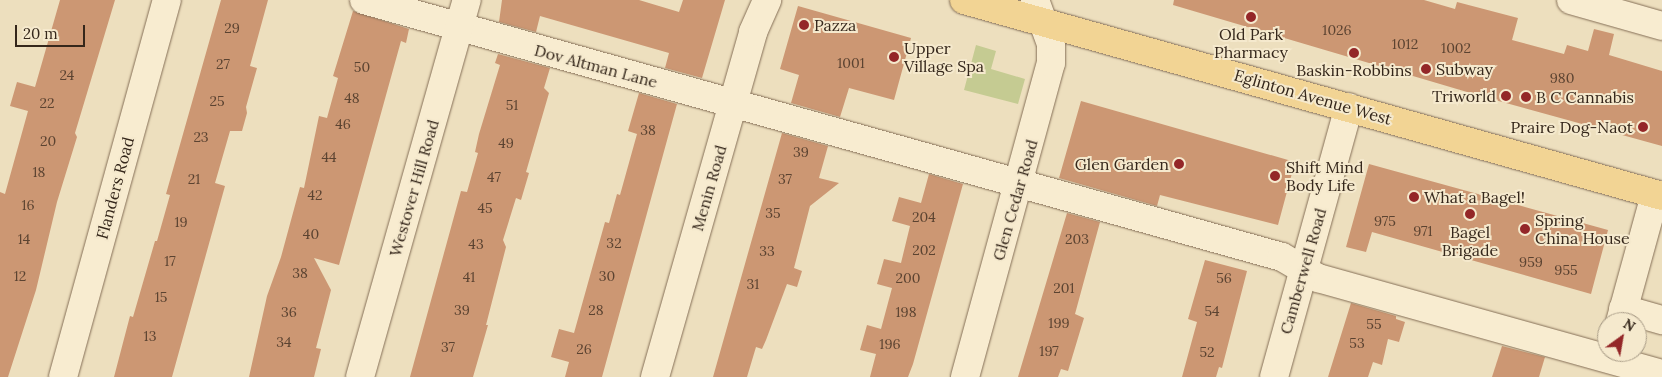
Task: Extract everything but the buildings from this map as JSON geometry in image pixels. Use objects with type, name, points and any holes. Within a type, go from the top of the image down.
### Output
[{"type":"main road","name":"Eglinton Avenue West","points":[[964,0],[1039,11],[1349,107],[1659,195]]},
{"type":"street","name":"Flanders Road","points":[[63,377],[167,0]]},
{"type":"street","name":"Dov Altman Lane","points":[[364,0],[1282,257],[1304,268],[1318,278],[1608,363],[1662,374]]},
{"type":"street","name":"Westover Hill Road","points":[[360,377],[467,0]]},
{"type":"street","name":"Menin Road","points":[[655,377],[753,32],[767,0]]},
{"type":"street","points":[[1571,0],[1662,26]]},
{"type":"street","name":"Glen Cedar Road","points":[[965,377],[1051,64],[1051,44],[1039,11]]},
{"type":"street","name":"Camberwell Road","points":[[1274,377],[1349,107]]},
{"type":"street","points":[[1623,312],[1659,195]]},
{"type":"street","points":[[1647,318],[1662,320]]},
{"type":"green space","points":[[976,45],[996,51],[991,69],[1025,79],[1018,104],[964,90]]},
{"type":"place","name":"Old Park Pharmacy","points":[[1251,17]]},
{"type":"place","name":"Pazza","points":[[804,25]]},
{"type":"place","name":"Baskin-Robbins","points":[[1354,53]]},
{"type":"place","name":"Upper Village Spa","points":[[894,57]]},
{"type":"place","name":"Subway","points":[[1426,69]]},
{"type":"place","name":"Triworld","points":[[1506,96]]},
{"type":"place","name":"B C Cannabis","points":[[1526,97]]},
{"type":"place","name":"Praire Dog-Naot","points":[[1643,127]]},
{"type":"place","name":"Glen Garden","points":[[1179,164]]},
{"type":"place","name":"Shift Mind Body Life","points":[[1275,176]]},
{"type":"place","name":"What a Bagel!","points":[[1414,197]]},
{"type":"place","name":"Bagel Brigade","points":[[1470,214]]},
{"type":"place","name":"Spring China House","points":[[1525,229]]}]
